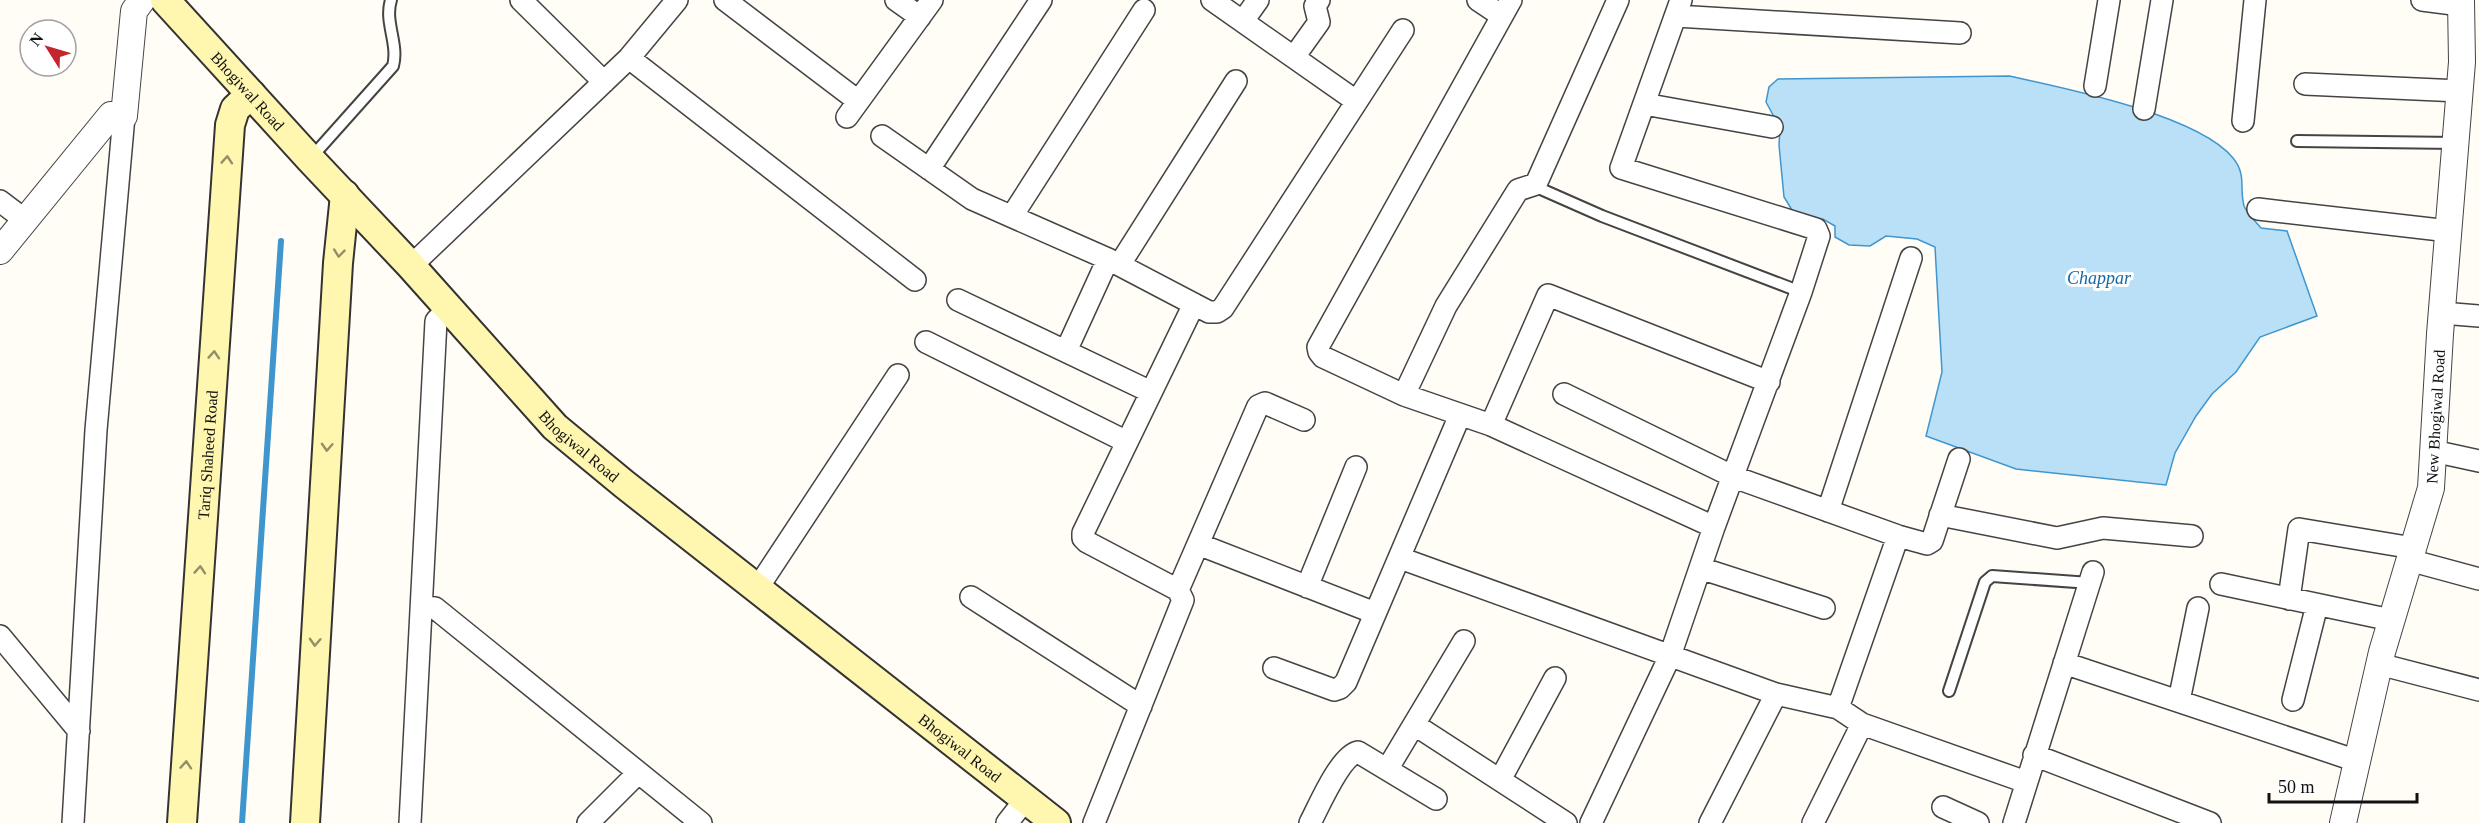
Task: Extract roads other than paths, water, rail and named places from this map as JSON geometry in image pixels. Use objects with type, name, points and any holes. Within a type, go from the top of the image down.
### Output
[{"type":"main road","name":"Bhogiwal Road","points":[[165,0],[411,266],[555,427],[757,589],[1056,823]]},
{"type":"main road","name":"Tariq Shaheed Road","points":[[182,823],[230,124],[235,110],[251,94]]},
{"type":"main road","points":[[305,823],[338,263],[345,195]]},
{"type":"street","points":[[73,823],[96,430],[135,11],[142,0]]},
{"type":"street","points":[[521,0],[604,82]]},
{"type":"street","points":[[411,266],[629,58],[677,0]]},
{"type":"street","points":[[725,0],[853,109],[932,0]]},
{"type":"street","points":[[896,0],[920,17]]},
{"type":"street","points":[[929,169],[1041,0]]},
{"type":"street","points":[[1212,0],[1356,101]]},
{"type":"street","points":[[1243,21],[1258,0]]},
{"type":"street","points":[[1294,57],[1319,22],[1315,6],[1319,0]]},
{"type":"street","points":[[1478,0],[1507,8],[1318,346],[1319,352],[1323,357],[1404,395],[1491,425],[1714,527]]},
{"type":"street","points":[[1404,395],[1446,306],[1518,190],[1534,186],[1618,0]]},
{"type":"street","points":[[2095,86],[2109,0]]},
{"type":"street","points":[[2144,109],[2162,0]]},
{"type":"street","points":[[2243,121],[2255,0]]},
{"type":"street","points":[[2422,0],[2461,2]]},
{"type":"street","name":"New Bhogiwal Road","points":[[2343,823],[2379,664],[2431,488],[2442,313],[2460,92],[2461,2]]},
{"type":"street","points":[[1591,823],[1670,656],[1819,236],[1816,229],[1621,168],[1678,8],[1960,33]]},
{"type":"street","points":[[1012,216],[1144,10]]},
{"type":"street","points":[[882,136],[972,199],[1114,261],[1209,312],[1216,312],[1223,308],[1403,30]]},
{"type":"street","points":[[629,58],[915,280]]},
{"type":"street","points":[[1066,351],[1114,261],[1236,81]]},
{"type":"street","points":[[2305,84],[2460,92]]},
{"type":"street","points":[[1644,104],[1772,127]]},
{"type":"street","points":[[0,251],[111,115],[124,116]]},
{"type":"street","points":[[0,201],[25,220]]},
{"type":"street","points":[[2258,209],[2449,231]]},
{"type":"street","points":[[1828,511],[1911,258]]},
{"type":"street","points":[[1491,425],[1548,295],[1769,382]]},
{"type":"street","points":[[958,300],[1151,392]]},
{"type":"street","points":[[1094,823],[1183,600],[1178,590],[1083,538],[1083,533],[1194,304]]},
{"type":"street","points":[[410,823],[436,321],[448,308]]},
{"type":"street","points":[[2442,313],[2479,316]]},
{"type":"street","points":[[926,342],[1127,442]]},
{"type":"street","points":[[757,589],[898,375]]},
{"type":"street","points":[[1564,393],[1734,477],[1898,536],[1929,543],[1941,515],[1959,459]]},
{"type":"street","points":[[1178,590],[1258,406],[1265,403],[1304,420]]},
{"type":"street","points":[[1274,668],[1334,690],[1341,688],[1346,682],[1460,415]]},
{"type":"street","points":[[2433,451],[2479,461]]},
{"type":"street","points":[[1307,587],[1356,467]]},
{"type":"street","points":[[1941,515],[2056,538],[2103,528],[2192,536]]},
{"type":"street","points":[[2289,598],[2300,529],[2411,554],[2479,579]]},
{"type":"street","points":[[1838,708],[1898,536]]},
{"type":"street","points":[[1198,544],[1375,613]]},
{"type":"street","points":[[1400,558],[1776,694],[1838,708],[1862,724],[2026,782]]},
{"type":"street","points":[[1700,568],[1824,608]]},
{"type":"street","points":[[2014,823],[2092,578]]},
{"type":"street","points":[[2221,584],[2391,620]]},
{"type":"street","points":[[971,597],[1141,706]]},
{"type":"street","points":[[2293,700],[2317,604]]},
{"type":"street","points":[[422,607],[435,608],[701,823]]},
{"type":"street","points":[[2180,701],[2198,609]]},
{"type":"street","points":[[0,636],[78,731]]},
{"type":"street","points":[[1389,768],[1464,641]]},
{"type":"street","points":[[2064,663],[2357,761]]},
{"type":"street","points":[[2379,664],[2479,690]]},
{"type":"street","points":[[1500,780],[1555,678]]},
{"type":"street","points":[[1710,823],[1776,694]]},
{"type":"street","points":[[1813,823],[1862,724]]},
{"type":"street","points":[[1415,725],[1566,823]]},
{"type":"street","points":[[1310,823],[1344,762],[1352,753],[1358,752],[1389,768],[1436,799]]},
{"type":"street","points":[[2034,755],[2210,823]]},
{"type":"street","points":[[588,823],[638,772]]},
{"type":"street","points":[[1007,823],[1025,800]]},
{"type":"street","points":[[1944,807],[1978,823]]},
{"type":"lane","points":[[310,159],[393,66],[396,58],[388,18],[391,0]]},
{"type":"lane","points":[[2297,141],[2456,143]]},
{"type":"lane","points":[[1534,186],[1602,216],[1801,292]]},
{"type":"lane","points":[[1949,691],[1988,578],[1992,576],[2092,578]]},
{"type":"water","name":"Chappar","points":[[2009,76],[2128,105],[2191,129],[2216,143],[2233,158],[2240,170],[2244,206],[2261,228],[2287,231],[2317,316],[2260,337],[2236,372],[2212,394],[2196,416],[2175,453],[2166,485],[2016,469],[1926,436],[1942,372],[1935,247],[1917,239],[1886,236],[1870,246],[1849,245],[1835,237],[1835,226],[1823,219],[1817,222],[1795,215],[1784,197],[1779,145],[1780,128],[1766,102],[1769,87],[1778,79]]},
{"type":"waterway","points":[[242,823],[281,241]]}]
